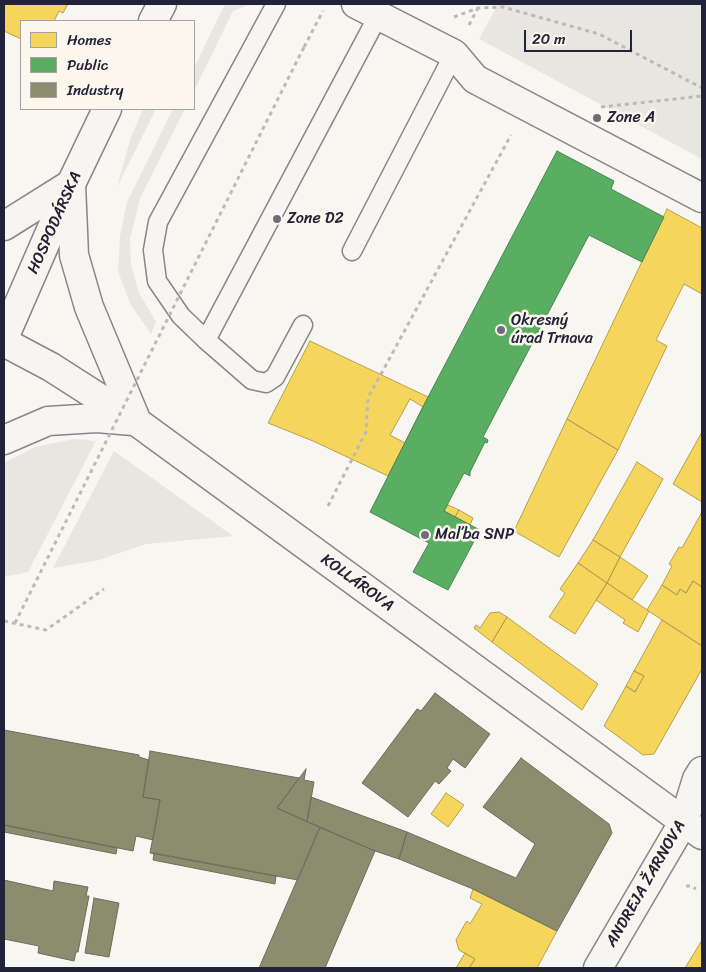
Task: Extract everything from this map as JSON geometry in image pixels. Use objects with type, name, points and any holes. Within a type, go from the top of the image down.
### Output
[{"type":"street","points":[[154,20],[162,4]]},
{"type":"street","points":[[367,10],[454,54],[475,80],[702,198]]},
{"type":"street","name":"HOSPODÁRSKA","points":[[4,340],[71,184],[108,110]]},
{"type":"street","points":[[4,226],[71,184],[74,255],[89,307],[137,422],[97,418],[48,421],[4,440]]},
{"type":"street","name":"KOLLÁROVA","points":[[4,340],[51,367],[137,422],[693,828]]},
{"type":"street","name":"ANDREJA ŽARNOVA","points":[[598,968],[656,872],[693,828],[697,779],[702,771]]},
{"type":"lane","points":[[276,4],[158,222],[153,250],[157,280],[181,316],[252,380],[266,383],[275,377],[303,325]]},
{"type":"lane","points":[[206,340],[367,10]]},
{"type":"lane","points":[[352,251],[454,54]]},
{"type":"path","points":[[15,623],[327,4]]},
{"type":"path","points":[[467,30],[480,4]]},
{"type":"path","points":[[453,17],[478,8],[503,7],[599,34],[702,88]]},
{"type":"path","points":[[594,108],[702,96]]},
{"type":"path","points":[[328,506],[366,432],[368,398],[512,132]]},
{"type":"path","points":[[4,621],[46,630],[104,589]]},
{"type":"path","points":[[686,886],[696,889]]},
{"type":"shaded area","points":[[225,4],[250,4],[233,11],[195,89],[195,66]]},
{"type":"shaded area","points":[[498,4],[702,4],[702,159],[479,39]]},
{"type":"shaded area","points":[[143,110],[156,110],[117,187],[131,137]]},
{"type":"shaded area","points":[[173,110],[184,110],[140,198],[130,239],[131,264],[139,293],[156,322],[151,334],[131,305],[118,272],[120,236],[127,202]]},
{"type":"shaded area","points":[[74,439],[96,441],[28,572],[4,577],[4,463],[35,447]]},
{"type":"shaded area","points":[[114,451],[233,536],[146,544],[99,560],[53,568]]},
{"type":"building: Homes","points":[[4,4],[68,4],[63,13],[59,11],[54,20],[20,20],[20,39],[4,31]]},
{"type":"building: Homes","points":[[667,209],[702,228],[702,294],[684,284],[656,340],[667,346],[618,450],[567,419]]},
{"type":"building: Homes","points":[[310,341],[428,397],[388,476],[313,441],[268,423]]},
{"type":"building: Homes","points":[[410,399],[423,407],[405,443],[390,435]]},
{"type":"building: Homes","points":[[567,419],[618,450],[559,557],[514,531]]},
{"type":"building: Homes","points":[[702,432],[702,502],[673,484]]},
{"type":"building: Homes","points":[[637,462],[663,479],[620,557],[593,540]]},
{"type":"building: Homes","points":[[448,505],[459,510],[455,517],[444,511]]},
{"type":"building: Homes","points":[[459,510],[473,518],[470,525],[455,517]]},
{"type":"building: Homes","points":[[702,512],[702,587],[693,581],[686,593],[680,589],[677,595],[662,585],[672,566],[669,564],[679,547],[682,548]]},
{"type":"building: Homes","points":[[593,540],[620,557],[607,583],[578,563]]},
{"type":"building: Homes","points":[[620,557],[648,576],[632,600],[607,583]]},
{"type":"building: Homes","points":[[578,563],[607,583],[575,634],[549,617],[565,593],[560,589]]},
{"type":"building: Homes","points":[[693,581],[702,587],[702,646],[647,610],[662,585],[677,595],[680,589],[686,593]]},
{"type":"building: Homes","points":[[607,583],[649,611],[638,632],[623,623],[625,620],[596,600]]},
{"type":"building: Homes","points":[[499,612],[507,617],[492,642],[474,628],[476,625],[480,628],[490,613]]},
{"type":"building: Homes","points":[[507,617],[598,684],[582,710],[492,642]]},
{"type":"building: Homes","points":[[662,620],[702,646],[702,669],[654,754],[643,755],[604,726],[626,686],[635,692],[644,676],[634,671]]},
{"type":"building: Homes","points":[[634,671],[644,676],[635,692],[626,686]]},
{"type":"building: Homes","points":[[446,793],[464,805],[448,827],[431,814]]},
{"type":"building: Homes","points":[[473,889],[557,931],[537,968],[469,968],[475,959],[459,950],[456,940],[466,922],[470,924],[482,904],[470,898]]},
{"type":"building: Homes","points":[[702,940],[702,968],[685,968]]},
{"type":"building: Homes","points":[[465,953],[475,959],[469,968],[456,968]]},
{"type":"building: Public","name":"Okresný úrad Trnava","points":[[557,151],[614,181],[611,189],[664,217],[642,262],[589,235],[483,437],[488,440],[487,443],[485,442],[470,472],[470,476],[464,473],[444,511],[480,530],[448,590],[413,572],[429,543],[370,512]]},
{"type":"building: Industry","points":[[435,693],[490,734],[465,768],[453,759],[447,768],[451,771],[439,784],[435,781],[408,817],[362,783],[417,709],[421,711]]},
{"type":"building: Industry","points":[[4,730],[139,755],[139,757],[149,760],[143,797],[160,800],[153,840],[136,836],[133,851],[4,825]]},
{"type":"building: Industry","points":[[150,751],[299,778],[277,808],[320,827],[298,880],[150,853],[160,800],[143,797]]},
{"type":"building: Industry","points":[[521,758],[609,824],[612,833],[557,931],[473,889],[399,859],[407,832],[516,878],[535,844],[483,807]]},
{"type":"building: Industry","points":[[306,769],[304,780],[314,782],[307,822],[277,808]]},
{"type":"building: Industry","points":[[311,797],[407,832],[399,859],[375,851],[307,822]]},
{"type":"building: Industry","points":[[4,825],[117,848],[116,854],[4,832]]},
{"type":"building: Industry","points":[[320,827],[375,851],[325,968],[259,968]]},
{"type":"building: Industry","points":[[154,853],[276,876],[275,884],[153,860]]},
{"type":"building: Industry","points":[[4,880],[53,891],[54,881],[88,887],[86,896],[89,896],[78,952],[76,952],[74,961],[38,953],[39,946],[4,939]]},
{"type":"building: Industry","points":[[94,898],[119,903],[109,957],[85,953]]},
{"type":"place","name":"Zone A","points":[[597,118]]},
{"type":"place","name":"Zone D2","points":[[277,219]]},
{"type":"place","name":"Okresný úrad Trnava","points":[[501,330]]},
{"type":"place","name":"Maľba SNP","points":[[425,535]]}]
